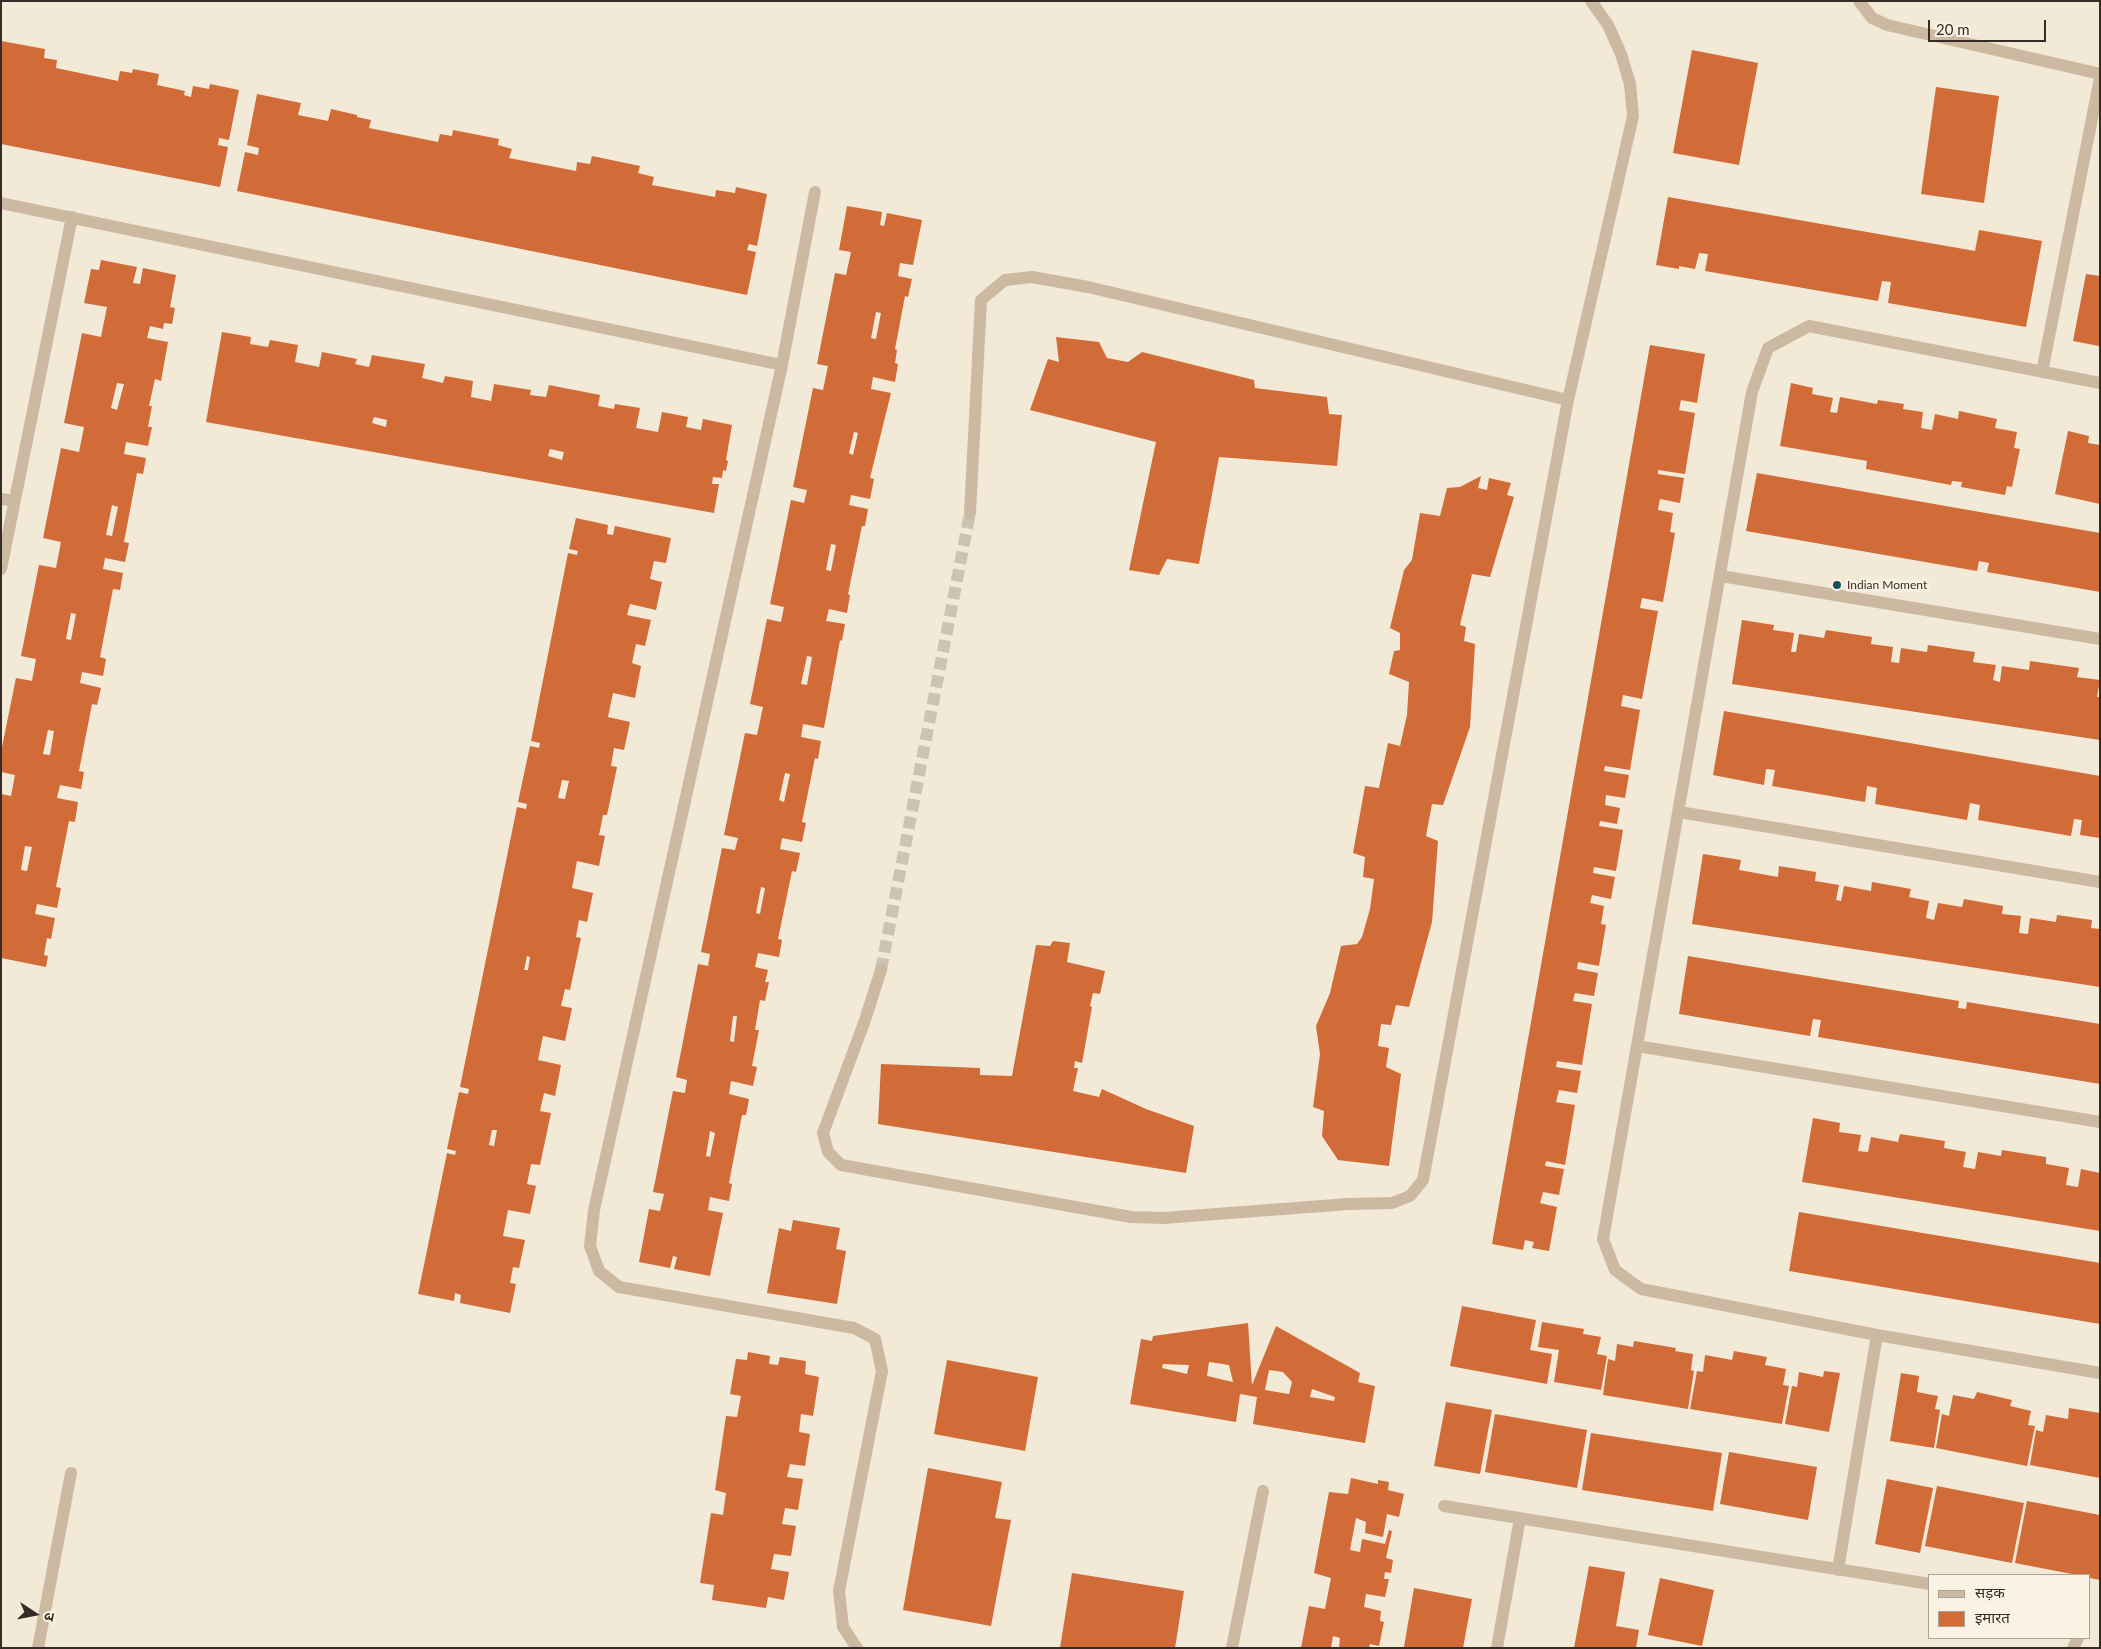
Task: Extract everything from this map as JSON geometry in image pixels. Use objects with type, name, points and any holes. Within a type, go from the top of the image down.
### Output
[{"type":"street","points":[[881,970],[865,1020],[823,1133],[828,1152],[840,1166],[1131,1217],[1163,1218],[1349,1204],[1392,1203],[1410,1196],[1423,1180],[1568,400],[1633,116],[1630,84],[1621,54],[1608,25],[1590,1]]},
{"type":"street","points":[[1859,1],[1872,18],[1887,26],[2100,74]]},
{"type":"street","points":[[2042,372],[2100,78]]},
{"type":"street","points":[[815,192],[782,366],[594,1210],[590,1246],[599,1271],[619,1287],[854,1328],[874,1339],[882,1372],[840,1591],[843,1628],[857,1648]]},
{"type":"street","points":[[1,203],[782,366]]},
{"type":"street","points":[[1,569],[72,217]]},
{"type":"street","points":[[970,513],[982,300],[1005,280],[1032,278],[1088,287],[1568,400]]},
{"type":"street","points":[[2100,383],[1808,326],[1768,348],[1752,392],[1603,1239],[1615,1270],[1641,1289],[1878,1335],[2100,1373]]},
{"type":"street","points":[[1,499],[15,501]]},
{"type":"street","points":[[1721,576],[2100,639]]},
{"type":"street","points":[[1679,812],[2100,882]]},
{"type":"street","points":[[1637,1046],[2100,1122]]},
{"type":"street","points":[[1838,1570],[1878,1335]]},
{"type":"street","points":[[38,1648],[71,1473]]},
{"type":"street","points":[[1232,1648],[1263,1491]]},
{"type":"street","points":[[1444,1506],[1928,1584]]},
{"type":"street","points":[[1496,1648],[1520,1518]]},
{"type":"building","points":[[1,41],[45,49],[44,58],[57,60],[56,68],[118,81],[120,71],[132,73],[133,69],[159,74],[157,85],[185,91],[184,95],[191,97],[193,86],[209,89],[210,84],[239,90],[229,140],[219,138],[218,145],[228,147],[220,187],[1,144]]},
{"type":"building","points":[[1692,50],[1758,63],[1739,165],[1673,153]]},
{"type":"building","points":[[1936,87],[1999,96],[1984,203],[1921,194]]},
{"type":"building","points":[[257,94],[301,103],[298,115],[328,121],[331,109],[371,120],[369,128],[438,142],[440,134],[452,136],[453,130],[499,139],[498,145],[512,149],[509,158],[576,171],[577,162],[590,164],[592,156],[640,166],[638,173],[654,177],[652,185],[715,197],[716,190],[735,193],[736,187],[767,194],[757,246],[749,244],[747,250],[756,252],[747,295],[237,191],[245,152],[258,155],[259,148],[247,145]]},
{"type":"building","points":[[1668,197],[1975,251],[1979,230],[2042,241],[2026,327],[1888,303],[1891,282],[1882,281],[1878,301],[1705,271],[1708,254],[1699,253],[1695,269],[1679,266],[1679,269],[1656,265]]},
{"type":"building","points":[[847,206],[882,212],[880,225],[884,226],[887,213],[922,220],[913,265],[900,263],[898,276],[912,279],[908,297],[905,296],[895,349],[897,350],[895,363],[898,364],[895,382],[873,377],[871,389],[891,393],[870,478],[874,479],[870,499],[851,495],[849,505],[868,509],[865,526],[862,526],[848,594],[850,595],[847,613],[829,609],[826,621],[845,624],[842,641],[840,640],[824,728],[803,724],[801,737],[821,741],[818,759],[815,758],[802,822],[806,823],[802,842],[782,838],[780,849],[800,853],[796,872],[792,871],[778,939],[782,940],[779,957],[758,953],[755,967],[768,970],[765,982],[769,982],[765,1001],[760,1000],[755,1030],[759,1030],[752,1066],[757,1067],[753,1086],[731,1081],[729,1094],[749,1099],[746,1115],[742,1115],[729,1183],[732,1184],[729,1201],[710,1197],[708,1210],[723,1213],[710,1276],[674,1269],[677,1257],[673,1256],[670,1268],[639,1262],[649,1209],[660,1211],[664,1194],[653,1192],[673,1091],[685,1093],[687,1080],[676,1077],[698,964],[708,966],[710,954],[701,952],[722,848],[735,850],[738,838],[724,835],[745,733],[757,735],[763,707],[750,704],[767,619],[781,622],[784,607],[770,604],[791,500],[804,503],[807,490],[793,487],[813,388],[823,390],[828,366],[817,364],[835,273],[846,275],[851,252],[839,250]],"holes":[[[876,312],[881,313],[876,339],[871,338]],[[854,432],[858,433],[853,455],[849,453]],[[831,544],[836,545],[831,571],[826,570]],[[807,656],[812,657],[807,685],[801,684]],[[785,773],[790,774],[784,802],[779,800]],[[761,887],[765,888],[760,914],[756,913]],[[733,1016],[737,1016],[734,1042],[730,1041]],[[710,1131],[715,1133],[710,1157],[706,1156]]]},
{"type":"building","points":[[101,260],[137,267],[133,283],[140,284],[143,268],[176,275],[170,307],[175,308],[172,324],[164,323],[163,329],[150,326],[147,338],[168,342],[161,381],[155,379],[149,406],[152,406],[148,427],[152,427],[148,446],[126,442],[124,454],[146,458],[143,474],[137,473],[124,542],[129,543],[125,562],[105,558],[103,569],[123,573],[120,590],[113,589],[100,657],[106,659],[103,676],[82,672],[80,683],[101,688],[97,705],[92,704],[79,771],[84,772],[81,789],[60,785],[57,798],[78,802],[75,822],[69,821],[56,887],[61,888],[57,908],[37,904],[35,914],[55,918],[51,939],[47,938],[44,955],[48,956],[46,967],[1,958],[1,794],[11,796],[15,775],[1,772],[1,752],[16,678],[32,681],[36,659],[21,656],[39,565],[56,568],[61,542],[43,538],[61,448],[79,452],[84,427],[64,423],[82,333],[101,337],[107,307],[84,303],[91,269],[99,270]],"holes":[[[117,383],[124,384],[117,410],[111,408]],[[112,505],[118,507],[112,536],[106,535]],[[71,613],[76,614],[71,640],[66,639]],[[48,730],[54,731],[50,755],[43,754]],[[25,846],[32,847],[27,871],[21,870]]]},
{"type":"building","points":[[2086,274],[2100,276],[2099,346],[2073,341]]},
{"type":"building","points":[[222,332],[251,337],[250,344],[268,347],[270,340],[298,345],[295,362],[319,367],[322,352],[357,359],[355,364],[369,367],[372,355],[425,364],[422,378],[443,383],[445,376],[473,381],[471,397],[491,401],[494,384],[531,390],[530,395],[546,397],[549,385],[600,395],[598,406],[614,409],[615,404],[640,408],[636,428],[658,432],[662,412],[688,417],[686,427],[701,430],[703,419],[732,425],[726,471],[723,470],[722,478],[713,477],[712,484],[719,484],[714,513],[206,422]],"holes":[[[374,417],[387,420],[386,427],[372,423]],[[550,449],[564,452],[562,460],[548,456]]]},
{"type":"building","points":[[1056,337],[1099,342],[1107,358],[1128,362],[1142,352],[1254,380],[1255,388],[1327,397],[1329,414],[1342,415],[1337,466],[1219,457],[1199,564],[1167,559],[1159,575],[1129,570],[1156,442],[1030,410],[1048,359],[1059,362]]},
{"type":"building","points":[[1650,345],[1705,354],[1697,403],[1681,400],[1679,410],[1695,413],[1685,474],[1658,470],[1658,474],[1684,478],[1680,503],[1660,499],[1658,510],[1673,513],[1670,532],[1675,533],[1663,602],[1642,598],[1640,608],[1658,611],[1642,699],[1623,695],[1621,706],[1640,710],[1630,770],[1605,766],[1604,771],[1629,775],[1625,798],[1606,795],[1605,805],[1620,808],[1617,824],[1600,821],[1599,826],[1623,830],[1616,871],[1594,867],[1593,873],[1615,877],[1611,899],[1592,895],[1590,903],[1604,906],[1601,924],[1606,925],[1599,966],[1578,962],[1577,969],[1598,973],[1594,996],[1575,993],[1573,1001],[1592,1004],[1582,1065],[1557,1061],[1556,1067],[1581,1071],[1577,1093],[1559,1090],[1556,1102],[1575,1105],[1565,1165],[1546,1161],[1545,1166],[1564,1169],[1559,1195],[1543,1192],[1540,1203],[1557,1207],[1549,1251],[1532,1248],[1534,1242],[1525,1240],[1523,1250],[1492,1244]]},
{"type":"building","points":[[1791,383],[1813,388],[1812,394],[1833,398],[1830,412],[1837,413],[1840,397],[1877,404],[1878,400],[1904,404],[1903,409],[1923,412],[1921,428],[1932,430],[1935,414],[1958,419],[1959,411],[1997,419],[1995,428],[2017,432],[2014,448],[2020,449],[2012,487],[2007,486],[2005,495],[1961,487],[1962,482],[1952,481],[1951,485],[1866,469],[1867,461],[1780,446]]},
{"type":"building","points":[[2068,431],[2089,436],[2088,443],[2100,445],[2100,504],[2055,494]]},
{"type":"building","points":[[1757,473],[2100,533],[2100,592],[1987,572],[1989,563],[1979,561],[1977,571],[1746,531]]},
{"type":"building","points":[[1481,476],[1478,488],[1487,490],[1489,478],[1511,483],[1507,495],[1514,497],[1490,577],[1472,574],[1460,625],[1466,627],[1464,641],[1475,644],[1470,727],[1443,805],[1432,804],[1426,836],[1438,841],[1432,922],[1409,1007],[1396,1005],[1391,1025],[1381,1024],[1378,1046],[1389,1048],[1386,1067],[1401,1074],[1389,1166],[1338,1160],[1322,1136],[1324,1111],[1313,1107],[1320,1054],[1316,1026],[1330,993],[1341,946],[1357,944],[1362,937],[1370,909],[1374,879],[1363,877],[1365,857],[1353,853],[1365,786],[1379,788],[1388,743],[1400,746],[1407,715],[1409,682],[1389,674],[1394,651],[1400,650],[1400,633],[1390,628],[1404,570],[1412,560],[1420,513],[1440,516],[1447,488],[1460,487]]},
{"type":"building","points":[[576,518],[608,525],[607,534],[613,535],[615,526],[671,538],[666,563],[654,561],[650,579],[662,582],[656,610],[630,604],[627,615],[651,620],[645,646],[636,644],[632,663],[641,666],[635,698],[613,693],[608,717],[630,722],[624,750],[614,748],[611,766],[617,767],[607,815],[603,815],[599,835],[605,836],[599,866],[577,861],[572,888],[593,893],[587,922],[579,920],[576,937],[581,938],[570,990],[565,989],[561,1006],[572,1008],[565,1041],[543,1036],[538,1060],[561,1065],[555,1096],[544,1093],[540,1111],[551,1113],[540,1165],[531,1164],[527,1184],[536,1186],[530,1214],[508,1210],[503,1236],[525,1240],[519,1268],[513,1267],[510,1283],[516,1284],[510,1313],[460,1303],[461,1295],[455,1293],[454,1301],[418,1294],[447,1153],[455,1155],[456,1151],[447,1149],[459,1092],[468,1094],[469,1089],[460,1087],[517,807],[526,809],[527,804],[518,802],[530,746],[539,748],[540,743],[531,741],[568,553],[577,555],[578,551],[569,549]],"holes":[[[562,780],[569,781],[565,799],[558,798]],[[527,956],[530,957],[528,970],[524,970]],[[492,1130],[497,1130],[494,1146],[489,1145]]]},
{"type":"building","points":[[1742,620],[1774,625],[1773,630],[1794,633],[1791,652],[1796,652],[1799,634],[1824,638],[1826,630],[1872,637],[1871,644],[1893,647],[1891,662],[1899,663],[1901,648],[1927,652],[1928,645],[1975,652],[1973,662],[1996,665],[1993,680],[2000,682],[2002,666],[2029,670],[2030,661],[2079,668],[2077,677],[2100,680],[2097,697],[2100,697],[2100,740],[1732,684]]},
{"type":"building","points":[[1724,711],[2100,776],[2100,838],[2080,835],[2082,820],[2074,819],[2071,836],[1978,820],[1980,805],[1970,803],[1967,820],[1875,804],[1877,788],[1867,786],[1865,802],[1772,786],[1775,770],[1766,769],[1764,785],[1713,775]]},
{"type":"building","points":[[1703,854],[1741,860],[1739,870],[1778,877],[1779,866],[1816,872],[1815,881],[1839,885],[1836,900],[1841,901],[1844,886],[1871,891],[1872,882],[1911,889],[1909,897],[1929,901],[1926,918],[1934,920],[1938,903],[1962,907],[1964,899],[2003,906],[2002,914],[2021,916],[2019,933],[2028,934],[2030,918],[2056,922],[2057,915],[2092,920],[2091,928],[2100,929],[2100,987],[1692,924]]},
{"type":"building","points":[[1053,941],[1070,943],[1067,962],[1105,971],[1100,994],[1093,993],[1082,1063],[1075,1061],[1074,1068],[1078,1068],[1073,1091],[1099,1097],[1102,1089],[1146,1109],[1194,1126],[1186,1173],[878,1124],[881,1064],[980,1068],[980,1075],[1012,1076],[1036,945],[1050,946]]},
{"type":"building","points":[[1688,956],[1959,1001],[1958,1008],[1966,1009],[1967,1002],[2100,1024],[2100,1084],[1818,1037],[1821,1020],[1813,1019],[1810,1036],[1679,1014]]},
{"type":"building","points":[[1813,1118],[1840,1123],[1839,1132],[1861,1135],[1858,1151],[1868,1152],[1871,1137],[1898,1142],[1900,1134],[1945,1141],[1944,1148],[1966,1152],[1963,1167],[1975,1169],[1978,1152],[2001,1156],[2002,1150],[2046,1157],[2046,1164],[2069,1168],[2066,1185],[2078,1187],[2081,1169],[2100,1173],[2100,1231],[1802,1182]]},
{"type":"building","points":[[1799,1212],[2100,1263],[2100,1324],[1789,1271]]},
{"type":"building","points":[[793,1220],[840,1228],[836,1249],[846,1251],[837,1304],[767,1293],[779,1228],[791,1231]]},
{"type":"building","points":[[1462,1306],[1536,1320],[1530,1350],[1552,1354],[1547,1384],[1450,1366]]},
{"type":"building","points":[[1542,1322],[1584,1329],[1583,1334],[1601,1337],[1597,1354],[1607,1356],[1601,1390],[1554,1382],[1559,1350],[1538,1347]]},
{"type":"building","points":[[1248,1323],[1252,1385],[1276,1326],[1360,1373],[1358,1382],[1375,1386],[1365,1443],[1253,1424],[1257,1397],[1240,1394],[1236,1422],[1130,1404],[1141,1339],[1152,1341],[1153,1336]],"holes":[[[1209,1362],[1229,1365],[1233,1382],[1207,1376]],[[1163,1364],[1189,1365],[1187,1374],[1162,1368]],[[1269,1370],[1283,1372],[1292,1382],[1289,1394],[1265,1390]],[[1312,1389],[1335,1397],[1334,1401],[1310,1397]]]},
{"type":"building","points":[[1634,1341],[1676,1348],[1675,1351],[1693,1354],[1691,1370],[1694,1371],[1688,1409],[1603,1395],[1608,1359],[1615,1361],[1617,1344],[1633,1347]]},
{"type":"building","points":[[1734,1351],[1767,1357],[1765,1365],[1786,1369],[1783,1385],[1789,1386],[1782,1424],[1690,1409],[1697,1371],[1703,1372],[1705,1355],[1732,1360]]},
{"type":"building","points":[[748,1352],[770,1356],[769,1364],[778,1365],[780,1357],[806,1361],[805,1374],[819,1377],[813,1416],[801,1414],[799,1432],[810,1434],[805,1466],[790,1464],[787,1477],[803,1479],[798,1510],[785,1508],[782,1524],[796,1526],[791,1556],[774,1554],[771,1569],[789,1572],[784,1600],[768,1597],[766,1608],[712,1600],[714,1585],[700,1583],[711,1513],[723,1515],[726,1493],[715,1490],[726,1416],[737,1417],[741,1396],[730,1394],[736,1359],[747,1360]]},
{"type":"building","points":[[947,1360],[1038,1377],[1025,1451],[934,1434]]},
{"type":"building","points":[[1824,1371],[1840,1373],[1829,1432],[1785,1424],[1792,1386],[1797,1387],[1799,1372],[1823,1377]]},
{"type":"building","points":[[1901,1373],[1919,1376],[1917,1392],[1938,1396],[1935,1409],[1940,1410],[1934,1448],[1890,1441]]},
{"type":"building","points":[[1977,1392],[2012,1400],[2010,1406],[2031,1411],[2028,1425],[2035,1426],[2027,1466],[1936,1448],[1942,1414],[1949,1416],[1953,1395],[1974,1399]]},
{"type":"building","points":[[1446,1402],[1492,1410],[1480,1474],[1434,1466]]},
{"type":"building","points":[[2069,1408],[2100,1413],[2100,1478],[2030,1465],[2036,1430],[2043,1432],[2046,1415],[2068,1419]]},
{"type":"building","points":[[1495,1414],[1587,1430],[1577,1488],[1485,1472]]},
{"type":"building","points":[[1591,1433],[1722,1453],[1713,1511],[1582,1490]]},
{"type":"building","points":[[1729,1452],[1817,1467],[1808,1520],[1720,1504]]},
{"type":"building","points":[[928,1468],[1002,1482],[995,1518],[1011,1520],[991,1626],[903,1610]]},
{"type":"building","points":[[1351,1478],[1378,1484],[1378,1480],[1389,1482],[1388,1490],[1404,1494],[1399,1517],[1387,1514],[1383,1537],[1365,1533],[1366,1522],[1356,1518],[1350,1550],[1360,1552],[1362,1539],[1385,1544],[1389,1530],[1392,1531],[1386,1558],[1393,1560],[1391,1573],[1385,1572],[1384,1579],[1389,1579],[1385,1597],[1366,1594],[1364,1607],[1381,1611],[1380,1621],[1384,1622],[1379,1646],[1370,1644],[1369,1648],[1339,1648],[1340,1638],[1333,1636],[1331,1648],[1301,1648],[1309,1606],[1325,1609],[1331,1578],[1314,1573],[1329,1492],[1348,1494]]},
{"type":"building","points":[[1887,1479],[1933,1488],[1920,1553],[1875,1544]]},
{"type":"building","points":[[1937,1486],[2024,1503],[2012,1563],[1925,1546]]},
{"type":"building","points":[[2027,1501],[2100,1515],[2100,1580],[2091,1578],[2091,1574],[2072,1574],[2015,1563]]},
{"type":"building","points":[[1589,1566],[1625,1572],[1616,1626],[1639,1630],[1636,1648],[1574,1648]]},
{"type":"building","points":[[1072,1573],[1184,1591],[1175,1648],[1060,1648]]},
{"type":"building","points":[[1660,1578],[1714,1590],[1702,1646],[1648,1635]]},
{"type":"building","points":[[1414,1588],[1472,1599],[1463,1648],[1404,1647]]},
{"type":"tunnel","points":[[881,970],[970,513]]},
{"type":"place","name":"Indian Moment","points":[[1837,585]]}]
